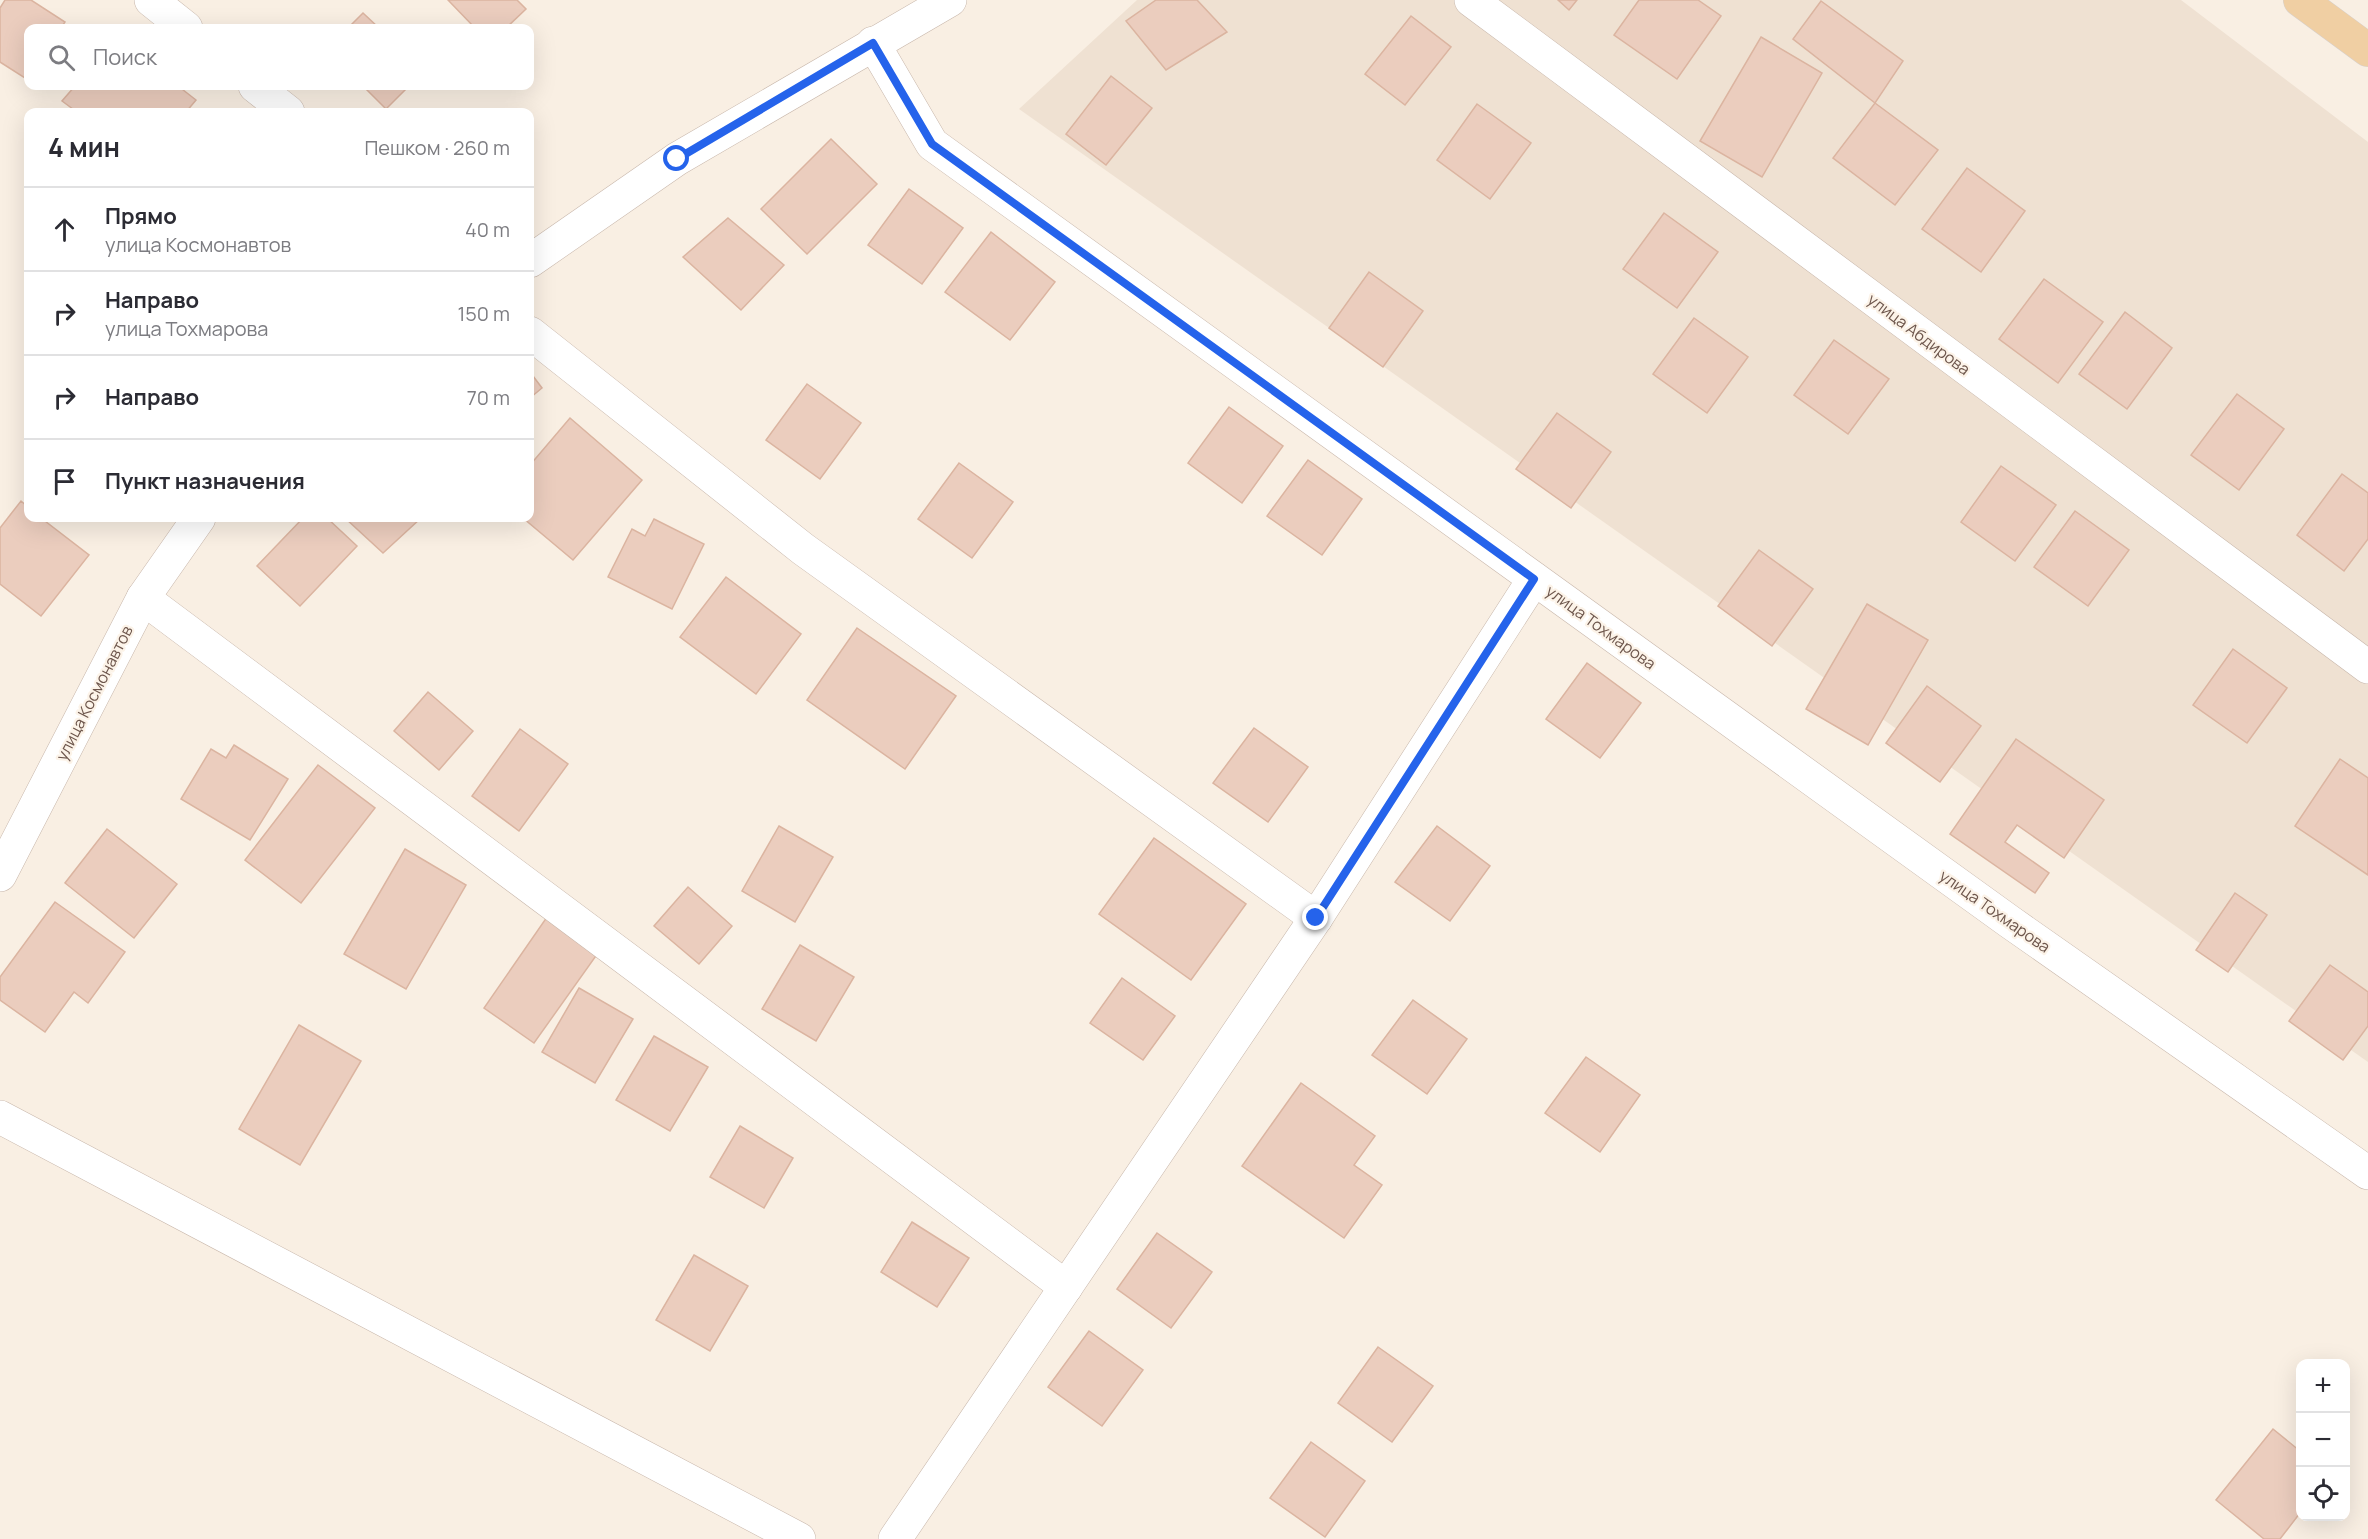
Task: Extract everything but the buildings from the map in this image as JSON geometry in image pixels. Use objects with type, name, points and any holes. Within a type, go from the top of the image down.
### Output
[{"type":"main road","points":[[2300,0],[2368,50]]},
{"type":"street","points":[[151,0],[181,24]]},
{"type":"street","points":[[534,258],[677,159],[950,0]]},
{"type":"street","name":"улица Абдирова","points":[[1471,0],[2368,667]]},
{"type":"street","name":"улица Тохмарова","points":[[873,43],[932,144],[2010,922],[2368,1173]]},
{"type":"street","points":[[260,90],[283,108]]},
{"type":"street","points":[[534,336],[803,549],[1316,918]]},
{"type":"street","name":"улица Космонавтов","points":[[0,875],[143,598],[196,522]]},
{"type":"street","points":[[895,1539],[1316,918],[1534,579]]},
{"type":"street","points":[[143,598],[1066,1287]]},
{"type":"street","points":[[0,1117],[799,1539]]},
{"type":"shaded area","points":[[1137,0],[2181,0],[2368,142],[2368,1062],[1019,109]]},
{"type":"route","points":[[677,159],[873,43],[932,144],[1534,579],[1316,918]]}]
